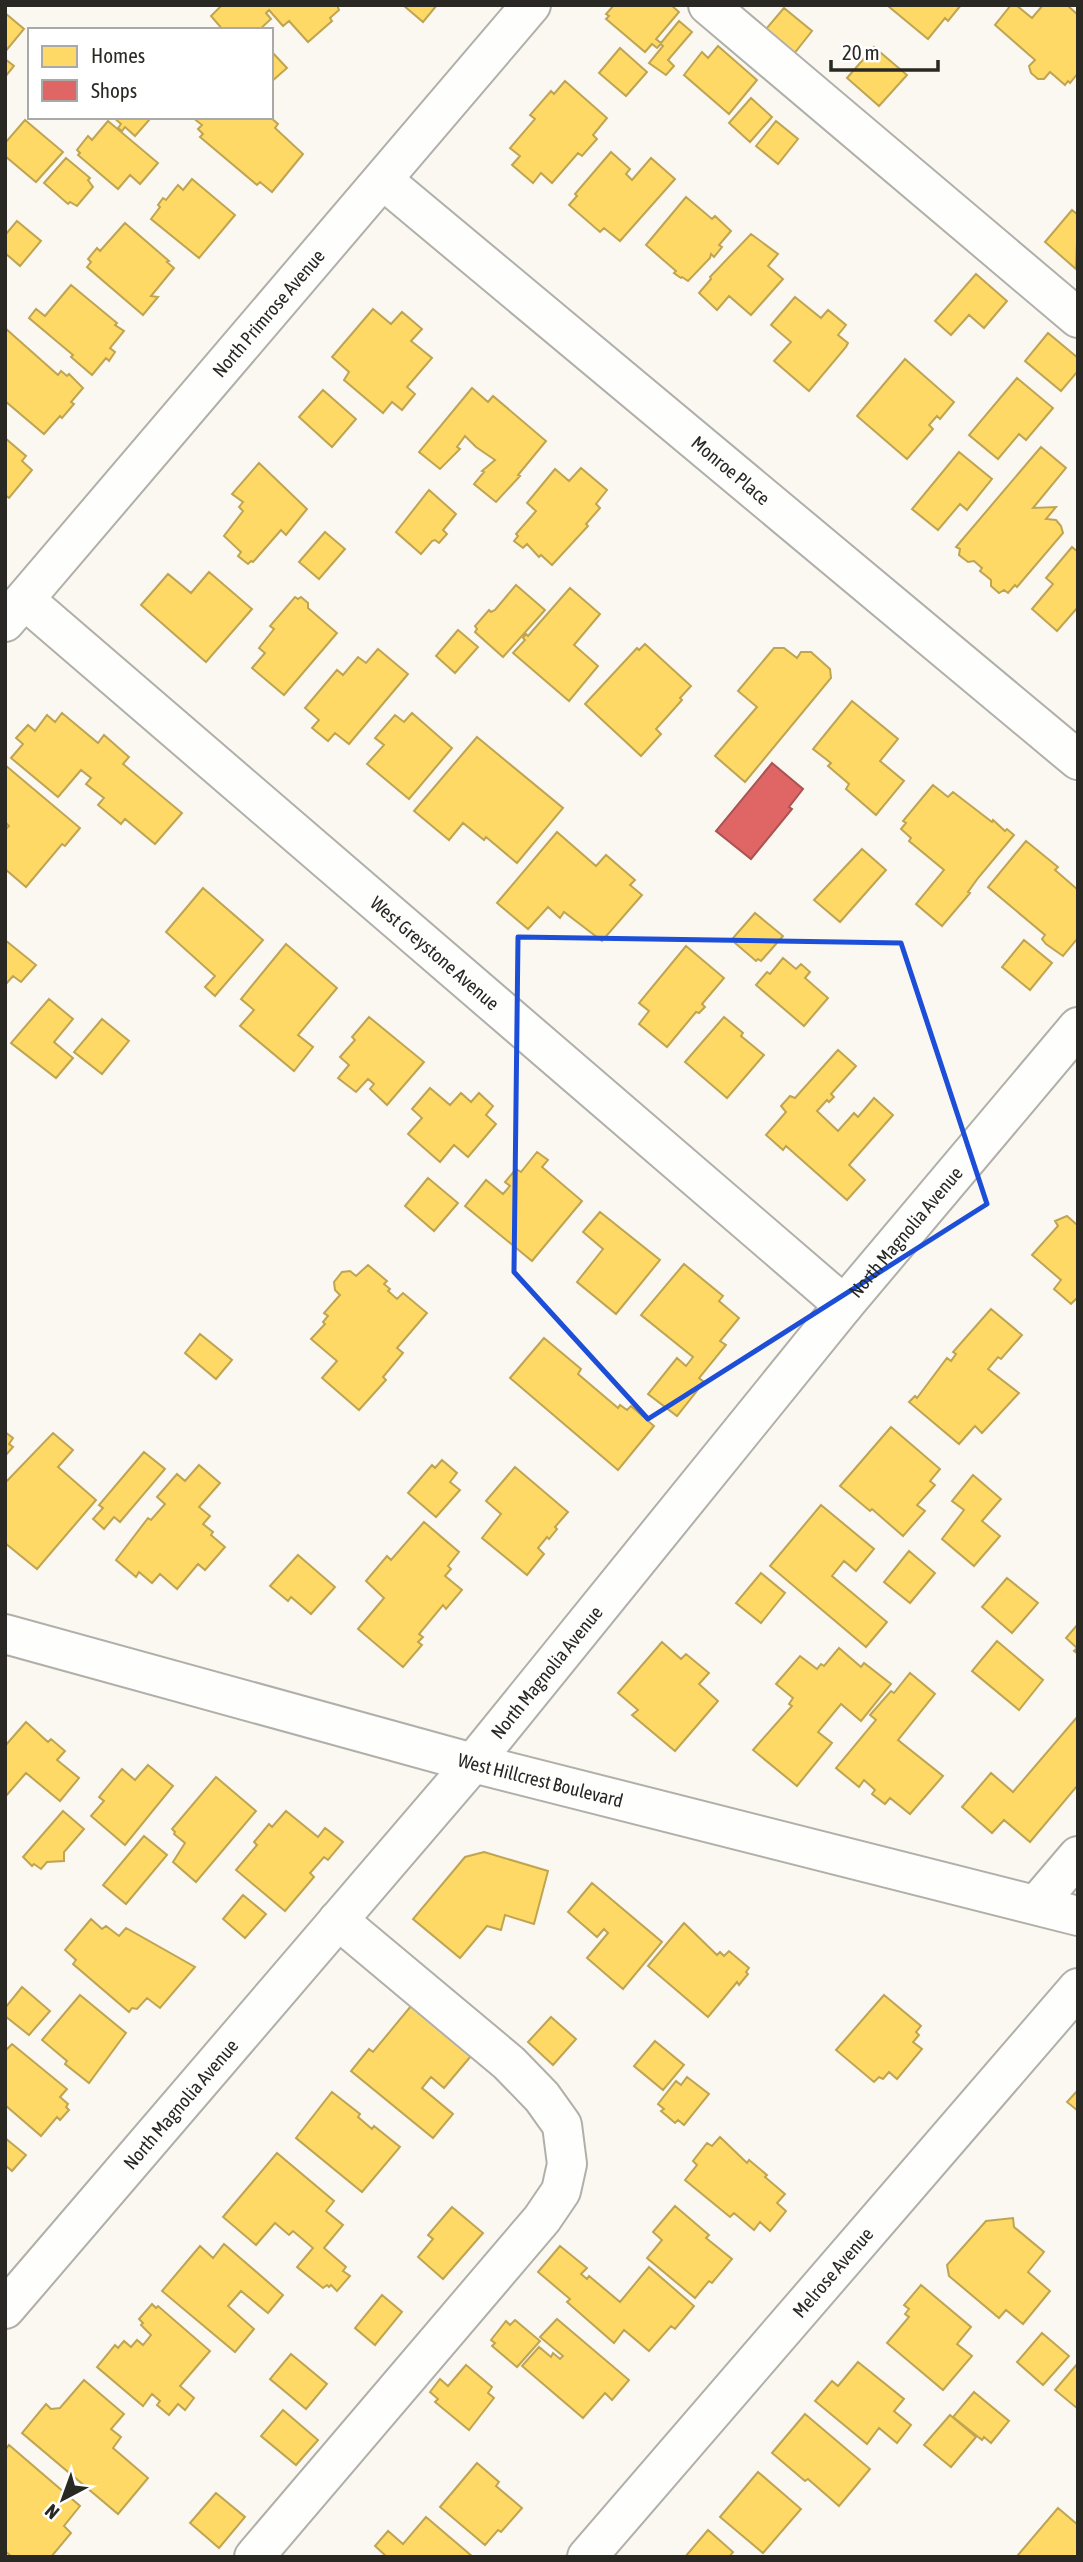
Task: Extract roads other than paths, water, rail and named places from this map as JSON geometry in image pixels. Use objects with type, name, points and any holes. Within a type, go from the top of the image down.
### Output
[{"type":"street","name":"North Primrose Avenue","points":[[15,611],[531,5]]},
{"type":"street","points":[[708,5],[1078,318]]},
{"type":"street","name":"Monroe Place","points":[[383,180],[1078,761]]},
{"type":"street","name":"West Greystone Avenue","points":[[15,611],[844,1304]]},
{"type":"street","name":"North Magnolia Avenue","points":[[5,2309],[473,1763],[844,1304],[1078,1027]]},
{"type":"street","name":"West Hillcrest Boulevard","points":[[5,1634],[473,1763],[1078,1916]]},
{"type":"street","points":[[1037,1904],[1078,1856]]},
{"type":"street","points":[[254,2557],[542,2219],[561,2191],[567,2164],[562,2125],[542,2097],[509,2063],[338,1920]]},
{"type":"street","name":"Melrose Avenue","points":[[587,2557],[1078,1988]]}]
